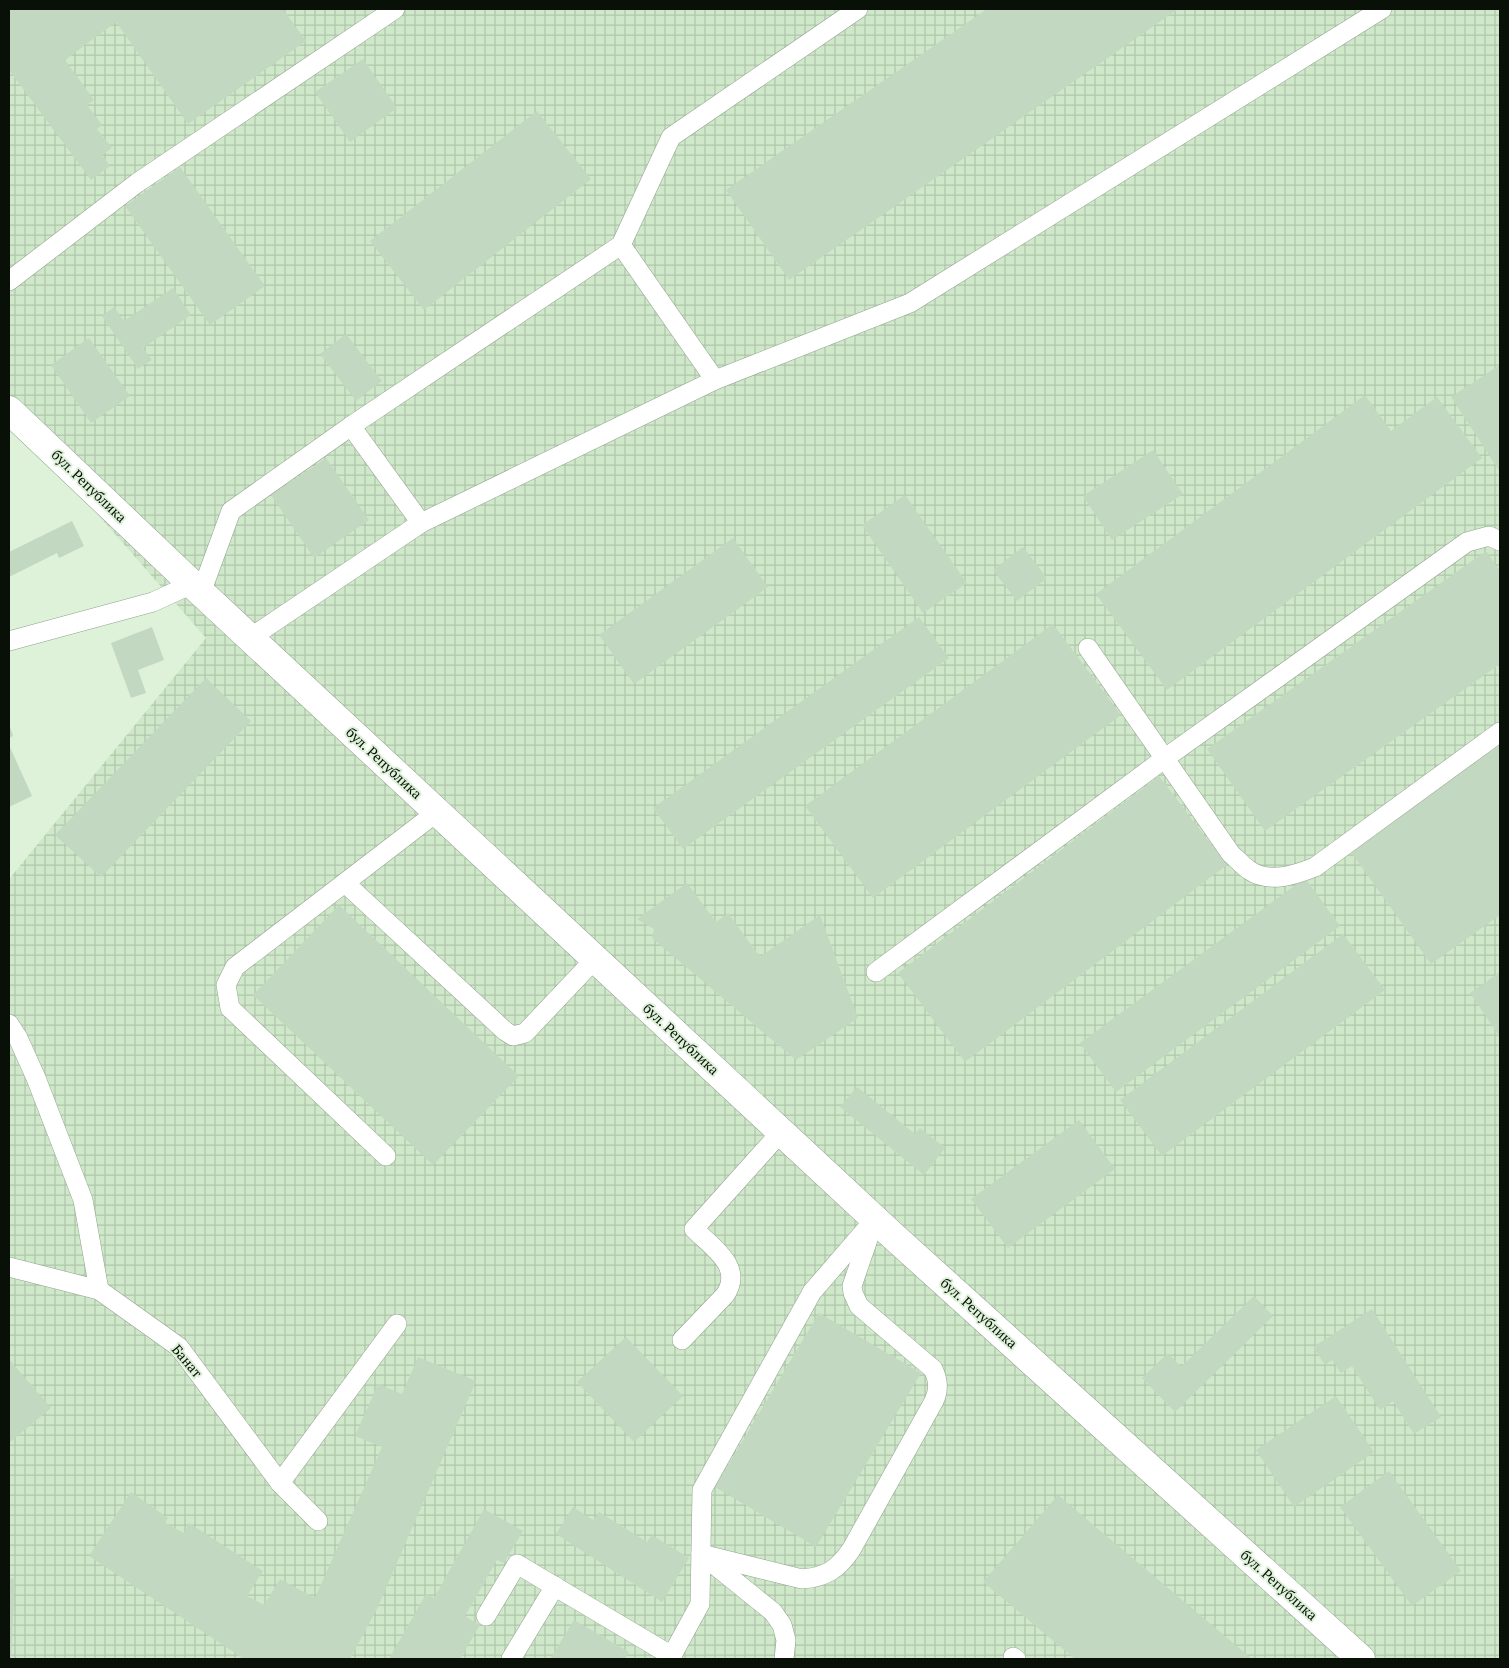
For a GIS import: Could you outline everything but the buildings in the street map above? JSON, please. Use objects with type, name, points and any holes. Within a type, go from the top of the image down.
[{"type":"street","name":"бул. Република","points":[[9,410],[196,589],[875,1219],[1361,1659]]},
{"type":"lane","points":[[9,281],[137,183],[395,9]]},
{"type":"lane","points":[[9,641],[196,589],[231,511],[351,426],[620,245],[671,137],[858,9]]},
{"type":"lane","points":[[250,638],[421,523],[715,380],[910,303],[1382,9]]},
{"type":"lane","points":[[620,245],[715,380]]},
{"type":"lane","points":[[351,426],[421,523]]},
{"type":"lane","points":[[876,972],[1164,759],[1467,542],[1489,536],[1500,541]]},
{"type":"lane","points":[[1088,648],[1231,854],[1250,871],[1270,878],[1292,876],[1315,867],[1500,732]]},
{"type":"lane","points":[[386,1156],[230,1008],[226,985],[235,967],[437,812]]},
{"type":"lane","points":[[345,883],[505,1031],[513,1036],[526,1032],[595,959]]},
{"type":"lane","points":[[9,1024],[18,1038],[36,1078],[83,1200],[99,1290]]},
{"type":"lane","points":[[682,1340],[725,1295],[730,1289],[732,1281],[729,1266],[694,1229],[781,1132]]},
{"type":"lane","points":[[486,1616],[517,1564],[672,1658],[700,1604],[702,1490],[812,1292],[875,1219]]},
{"type":"lane","points":[[701,1554],[802,1579],[817,1578],[831,1572],[851,1550],[934,1401],[938,1385],[933,1370],[858,1306],[855,1300],[852,1286],[875,1219]]},
{"type":"lane","name":"Банат","points":[[9,1267],[99,1290],[179,1347],[280,1483],[318,1521]]},
{"type":"lane","points":[[280,1483],[397,1324]]},
{"type":"lane","points":[[701,1554],[773,1612],[782,1625],[786,1640],[784,1659]]},
{"type":"lane","points":[[511,1659],[555,1586]]},
{"type":"shaded area","points":[[9,9],[1500,9],[1500,1659],[9,1659],[9,877],[206,638],[9,413]]}]
